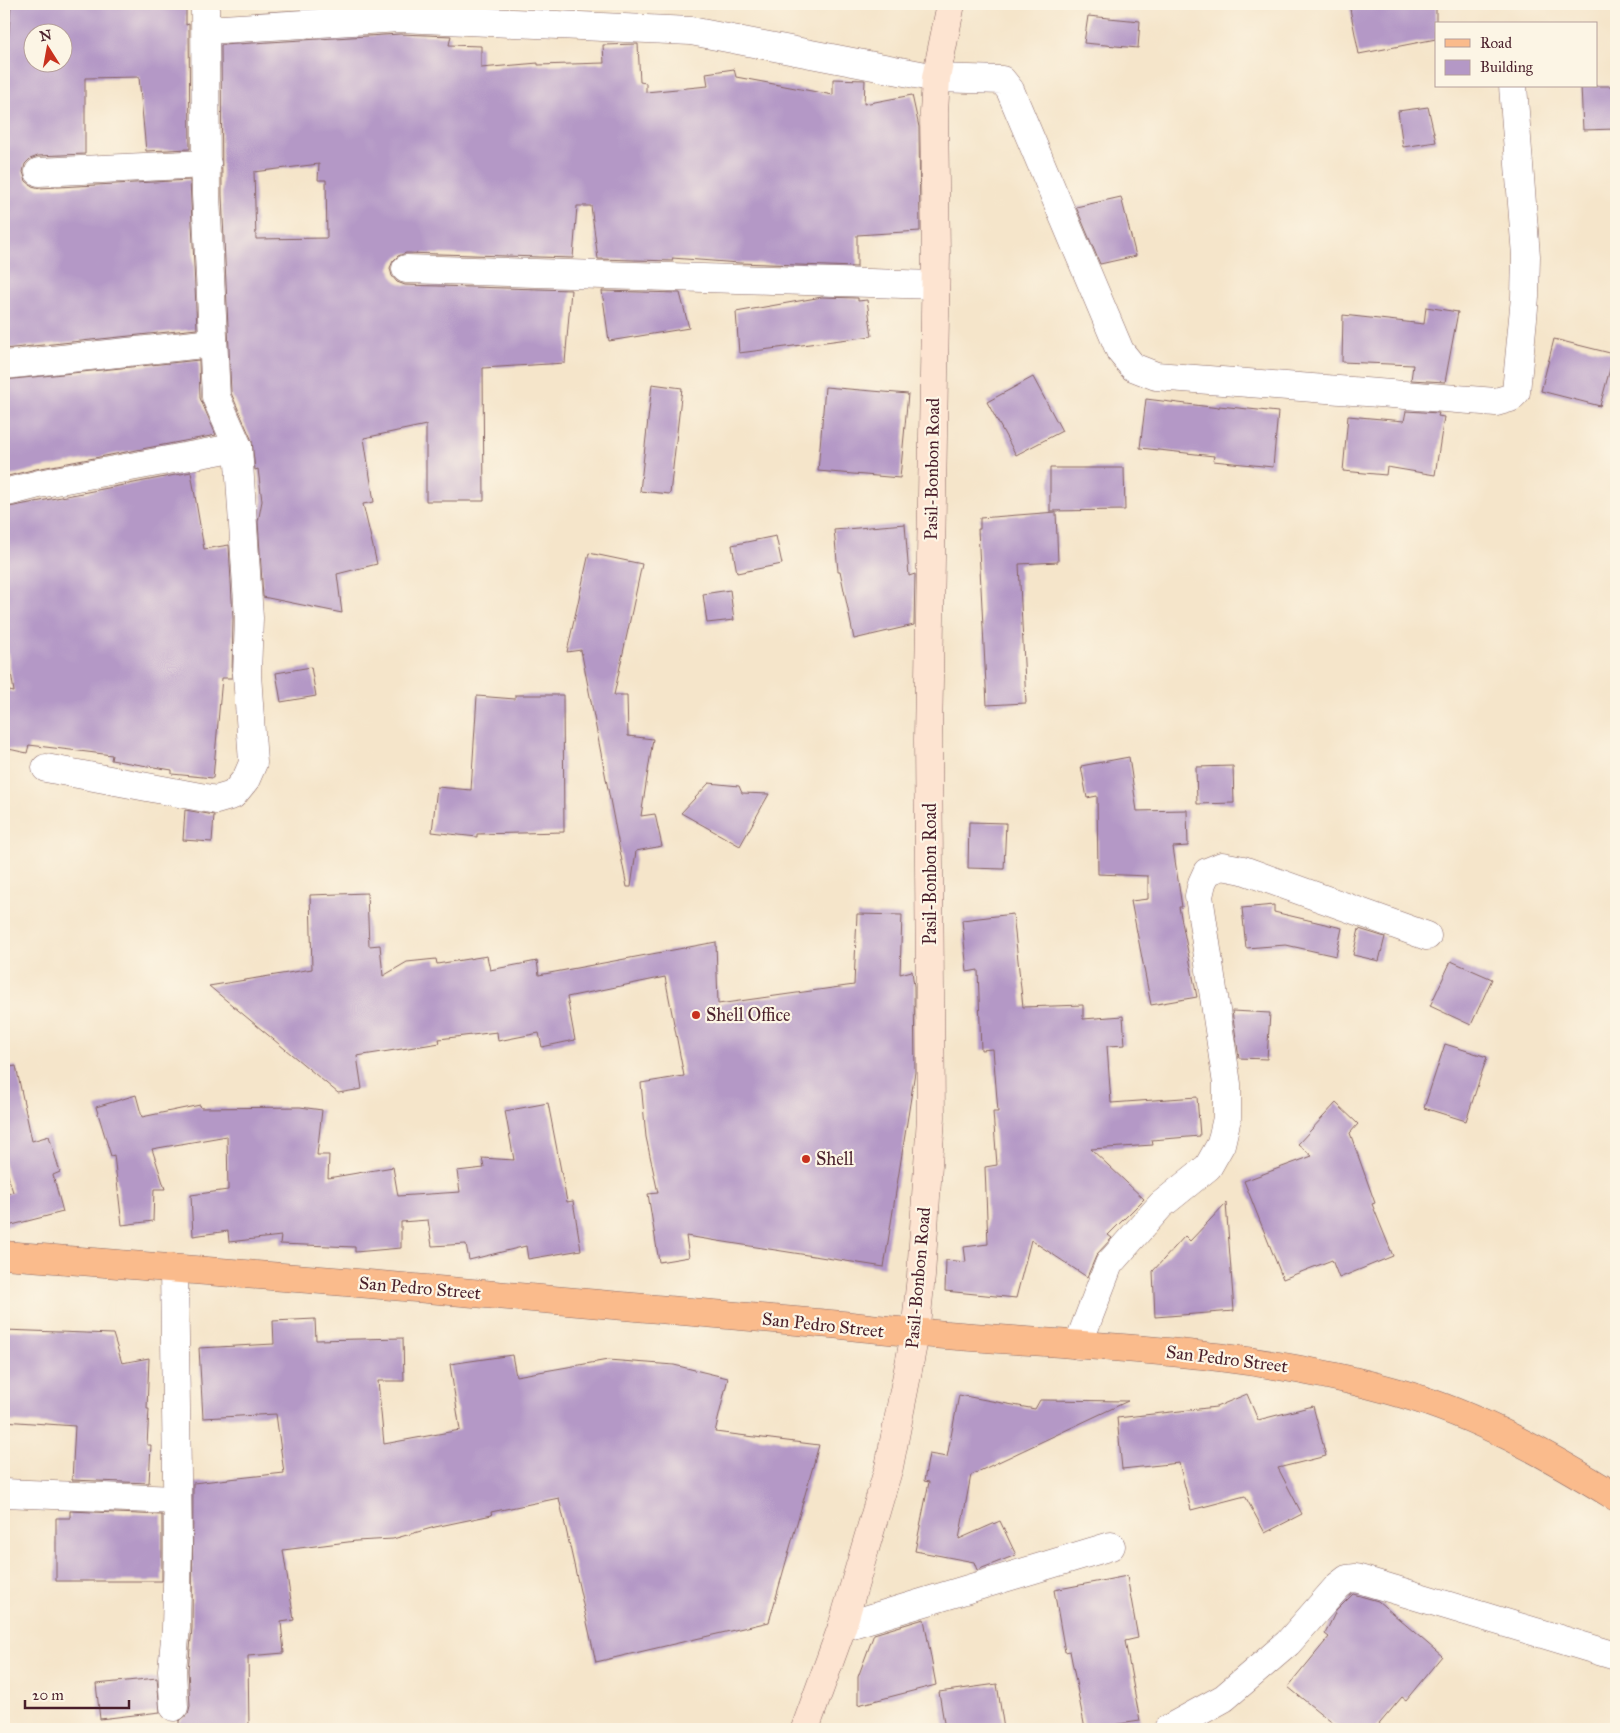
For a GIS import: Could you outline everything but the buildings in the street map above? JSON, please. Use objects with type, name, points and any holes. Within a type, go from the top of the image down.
[{"type":"main road","name":"San Pedro Street","points":[[4,1255],[174,1270],[346,1282],[915,1334],[1198,1354],[1264,1363],[1354,1380],[1404,1394],[1496,1429],[1536,1448],[1616,1497]]},
{"type":"street","name":"Pasil-Bonbon Road","points":[[806,1729],[842,1627],[889,1467],[915,1334],[921,1276],[931,1117],[928,740],[935,285],[934,113],[936,78],[951,4]]},
{"type":"street","points":[[46,768],[216,800],[233,795],[246,779],[253,763],[248,674],[249,618],[238,447],[216,397],[206,195],[205,17],[400,18],[691,31],[936,78],[1002,80],[1006,84],[1120,350],[1133,367],[1156,376],[1496,402],[1510,398],[1516,392],[1525,297],[1526,256],[1514,88]]},
{"type":"street","points":[[39,172],[206,164]]},
{"type":"street","points":[[406,270],[935,285]]},
{"type":"street","points":[[4,366],[213,343]]},
{"type":"street","points":[[4,493],[39,484],[238,447]]},
{"type":"street","points":[[1078,1345],[1109,1264],[1161,1205],[1208,1167],[1221,1144],[1227,1118],[1227,1084],[1200,896],[1202,883],[1207,872],[1222,866],[1243,870],[1427,936]]},
{"type":"street","points":[[174,1270],[176,1500],[176,1628],[172,1670],[174,1707]]},
{"type":"street","points":[[4,1493],[176,1500]]},
{"type":"street","points":[[842,1627],[1111,1546]]},
{"type":"street","points":[[1168,1729],[1224,1698],[1288,1643],[1338,1586],[1347,1579],[1356,1578],[1616,1656]]},
{"type":"place","name":"Shell Office","points":[[696,1015]]},
{"type":"place","name":"Shell","points":[[806,1159]]}]
